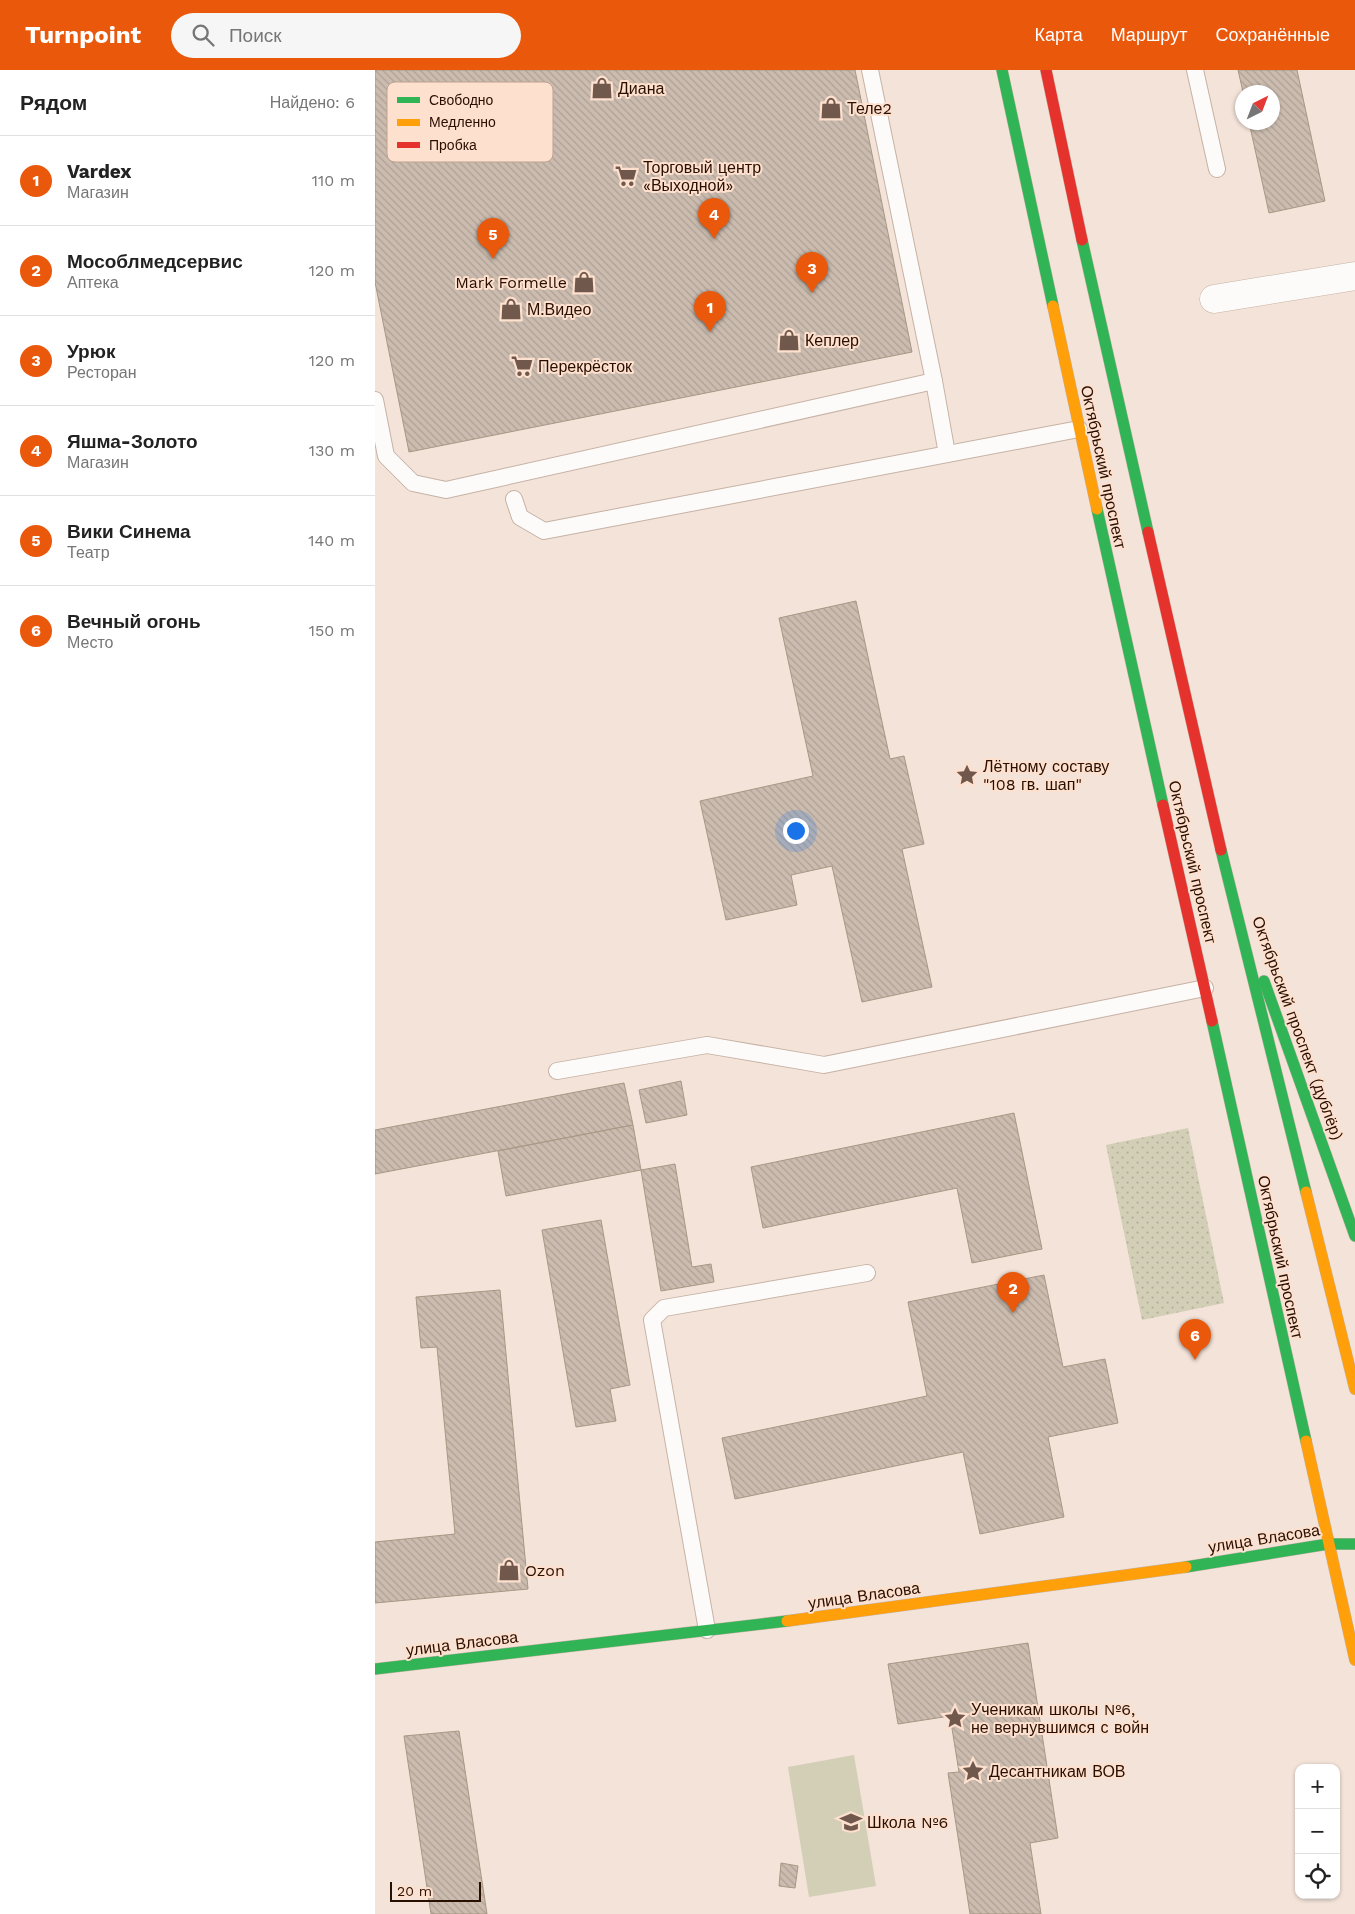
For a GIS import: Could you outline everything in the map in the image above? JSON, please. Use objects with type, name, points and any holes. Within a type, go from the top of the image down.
[{"type":"main road","name":"Октябрьский проспект","points":[[1002,70],[1079,429],[1355,1660]]},
{"type":"main road","name":"Октябрьский проспект","points":[[1047,70],[1098,317],[1230,887],[1355,1389]]},
{"type":"main road","name":"Октябрьский проспект (дублёр)","points":[[1230,887],[1355,1236]]},
{"type":"main road","name":"улица Власова","points":[[375,1669],[830,1616],[1191,1566],[1328,1544],[1355,1544]]},
{"type":"street","points":[[1214,299],[1355,276]]},
{"type":"lane","points":[[870,70],[935,381],[947,454]]},
{"type":"lane","points":[[1195,70],[1217,169]]},
{"type":"lane","points":[[375,400],[386,456],[413,483],[446,490],[935,381]]},
{"type":"lane","points":[[514,499],[520,517],[544,531],[1079,429]]},
{"type":"lane","points":[[557,1071],[707,1045],[824,1065],[1205,988]]},
{"type":"lane","points":[[707,1630],[652,1320],[664,1308],[867,1273]]},
{"type":"shaded area","points":[[1188,1128],[1224,1303],[1142,1320],[1106,1145]]},
{"type":"shaded area","points":[[854,1755],[876,1886],[809,1897],[788,1767]]},
{"type":"building","name":"Торговый центр «Выходной»","points":[[375,70],[855,70],[912,352],[409,452],[375,282]]},
{"type":"building","points":[[1238,70],[1297,70],[1325,201],[1269,213],[1251,130],[1280,130],[1280,85],[1241,85]]},
{"type":"building","points":[[856,601],[890,759],[904,756],[924,844],[902,849],[932,987],[862,1002],[832,866],[791,875],[797,905],[726,920],[700,801],[813,776],[779,618]]},
{"type":"building","points":[[681,1081],[687,1115],[646,1123],[639,1090]]},
{"type":"building","points":[[624,1083],[633,1125],[375,1174],[375,1130]]},
{"type":"building","points":[[1014,1113],[1042,1249],[972,1263],[957,1188],[763,1228],[751,1167]]},
{"type":"building","points":[[633,1125],[641,1170],[506,1196],[498,1151]]},
{"type":"building","points":[[675,1164],[692,1267],[711,1264],[714,1282],[661,1291],[641,1170]]},
{"type":"building","points":[[601,1220],[630,1385],[610,1389],[616,1421],[576,1427],[542,1230]]},
{"type":"building","points":[[1044,1275],[1063,1367],[1105,1359],[1118,1423],[1048,1437],[1064,1517],[980,1534],[963,1452],[735,1499],[722,1438],[927,1396],[908,1302]]},
{"type":"building","points":[[500,1290],[528,1589],[375,1603],[375,1542],[455,1534],[437,1347],[421,1348],[416,1297]]},
{"type":"building","points":[[1028,1643],[1058,1838],[1030,1843],[1041,1914],[970,1914],[948,1773],[959,1772],[950,1716],[898,1724],[888,1664]]},
{"type":"building","points":[[459,1731],[487,1914],[431,1914],[404,1736]]},
{"type":"building","points":[[781,1863],[798,1866],[795,1888],[779,1886]]},
{"type":"traffic: fast","points":[[1002,70],[1053,306]]},
{"type":"traffic: fast","points":[[1082,240],[1148,532]]},
{"type":"traffic: fast","points":[[1097,509],[1163,805]]},
{"type":"traffic: fast","points":[[1221,850],[1306,1192]]},
{"type":"traffic: fast","points":[[1264,981],[1355,1236]]},
{"type":"traffic: fast","points":[[1212,1021],[1306,1441]]},
{"type":"traffic: fast","points":[[1186,1567],[1328,1544],[1355,1544]]},
{"type":"traffic: fast","points":[[375,1669],[787,1621]]},
{"type":"traffic: slow","points":[[1053,306],[1097,509]]},
{"type":"traffic: slow","points":[[1306,1192],[1355,1389]]},
{"type":"traffic: slow","points":[[1306,1441],[1355,1660]]},
{"type":"traffic: slow","points":[[787,1621],[1186,1567]]},
{"type":"traffic: jam","points":[[1046,70],[1082,240]]},
{"type":"traffic: jam","points":[[1148,532],[1221,850]]},
{"type":"traffic: jam","points":[[1163,805],[1212,1021]]},
{"type":"place","name":"Диана","points":[[602,88]]},
{"type":"place","name":"Теле2","points":[[831,108]]},
{"type":"place","name":"Торговый центр «Выходной»","points":[[626,176]]},
{"type":"place","name":"Яшма-Золото","points":[[714,239]]},
{"type":"place","name":"Вики Синема","points":[[493,259]]},
{"type":"place","name":"Mark Formelle","points":[[584,282]]},
{"type":"place","name":"Урюк","points":[[812,293]]},
{"type":"place","name":"М.Видео","points":[[511,309]]},
{"type":"place","name":"Vardex","points":[[710,332]]},
{"type":"place","name":"Кеплер","points":[[789,340]]},
{"type":"place","name":"Перекрёсток","points":[[522,366]]},
{"type":"place","name":"Лётному составу \"108 гв. шап\"","points":[[967,775]]},
{"type":"place","name":"Мособлмедсервис","points":[[1013,1313]]},
{"type":"place","name":"Вечный огонь","points":[[1195,1360]]},
{"type":"place","name":"Ozon","points":[[509,1570]]},
{"type":"place","name":"Ученикам школы №6, не вернувшимся с войн","points":[[955,1718]]},
{"type":"place","name":"Десантникам ВОВ","points":[[973,1771]]},
{"type":"place","name":"Школа №6","points":[[851,1822]]}]
